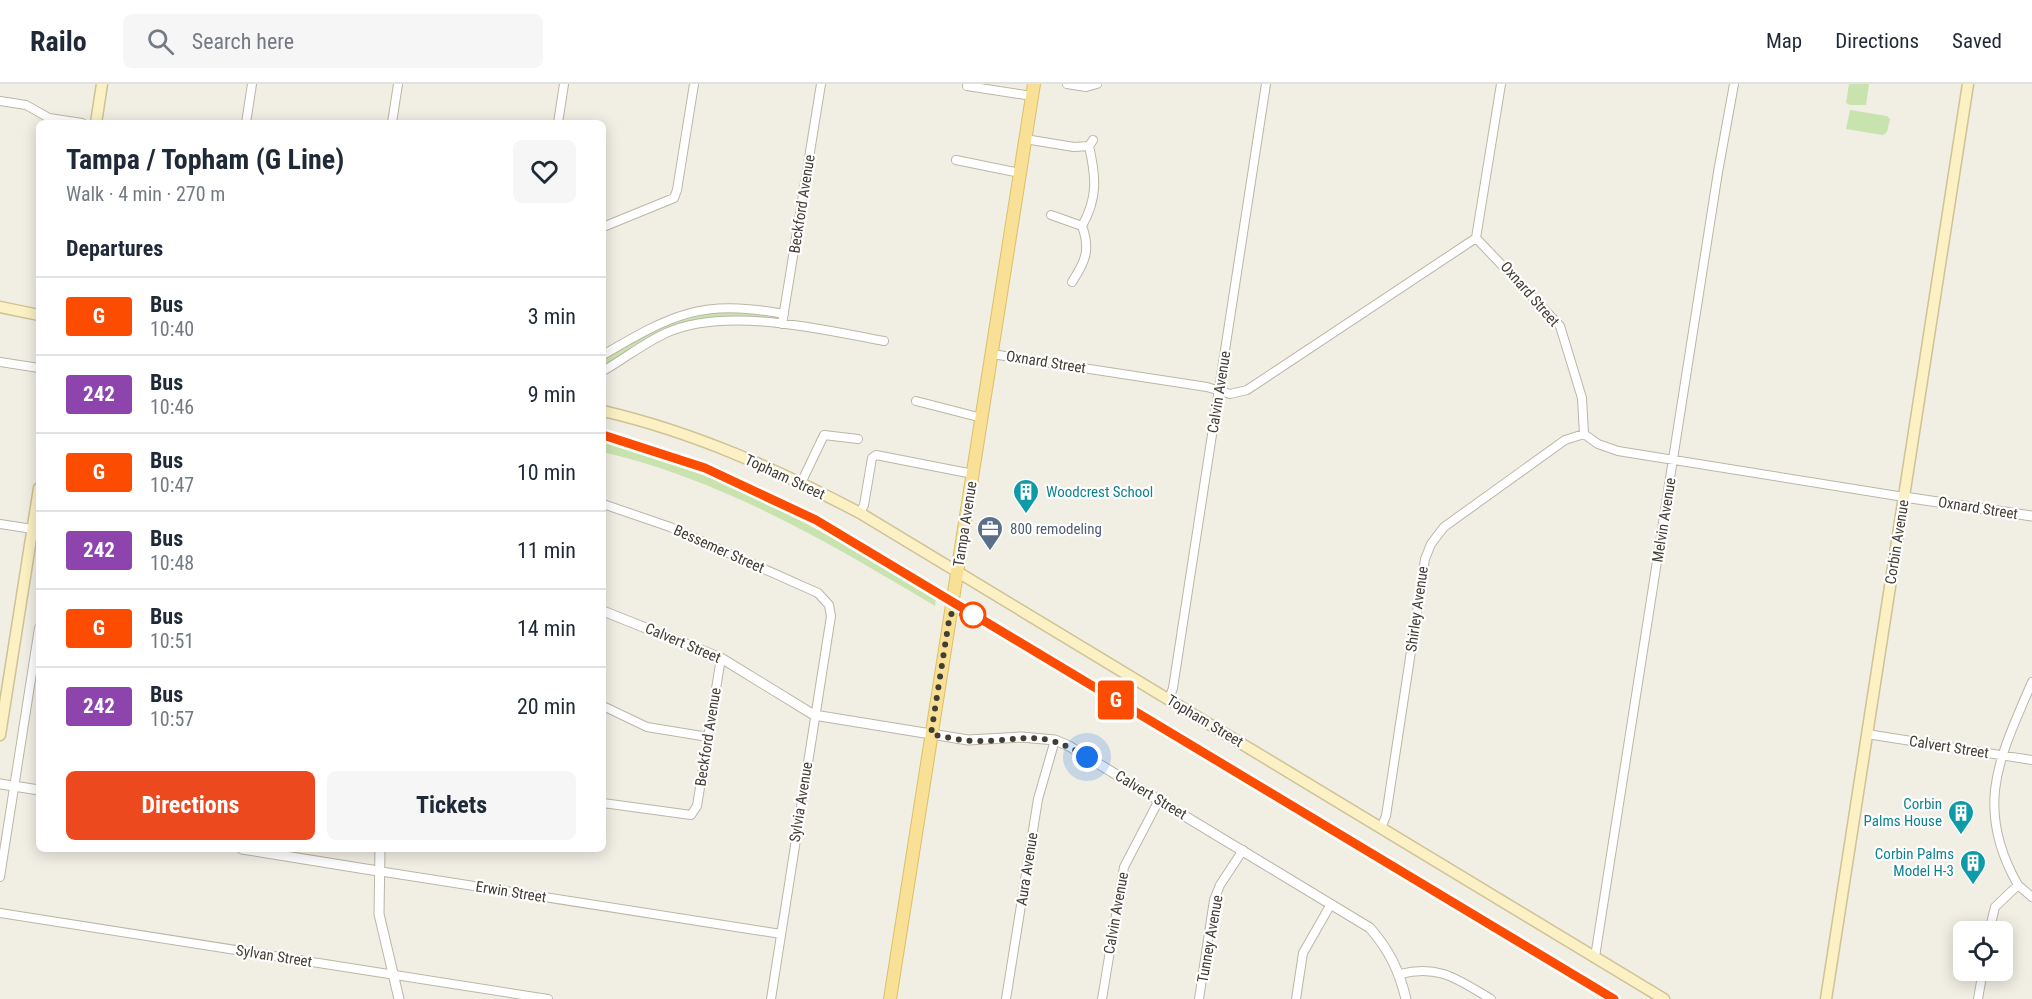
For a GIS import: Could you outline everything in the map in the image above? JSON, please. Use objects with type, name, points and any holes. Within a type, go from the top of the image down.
[{"type":"main road","points":[[96,120],[102,84]]},
{"type":"main road","name":"Corbin Avenue","points":[[1826,999],[1968,84]]},
{"type":"main road","name":"Tampa Avenue","points":[[890,999],[1033,90]]},
{"type":"main road","points":[[0,307],[36,314]]},
{"type":"main road","name":"Topham Street","points":[[606,412],[721,447],[860,513],[1664,999]]},
{"type":"main road","points":[[0,735],[36,529]]},
{"type":"street","points":[[246,120],[252,84]]},
{"type":"street","points":[[392,120],[398,84]]},
{"type":"street","points":[[558,120],[564,84]]},
{"type":"street","points":[[606,226],[674,198],[694,84]]},
{"type":"street","name":"Beckford Avenue","points":[[782,324],[821,84]]},
{"type":"street","points":[[1067,84],[1086,87],[1097,84]]},
{"type":"street","name":"Calvin Avenue","points":[[1169,699],[1173,688],[1220,392],[1266,84]]},
{"type":"street","points":[[1476,238],[1501,84]]},
{"type":"street","name":"Melvin Avenue","points":[[1595,957],[1734,84]]},
{"type":"street","points":[[967,86],[1033,90]]},
{"type":"street","points":[[0,101],[26,105],[49,118],[62,120]]},
{"type":"street","points":[[1025,139],[1074,147],[1091,143],[1096,188],[1094,202],[1082,226],[1089,248],[1086,260],[1072,282]]},
{"type":"street","points":[[956,160],[1020,173]]},
{"type":"street","points":[[1052,215],[1082,226]]},
{"type":"street","name":"Oxnard Street","points":[[992,354],[1207,387],[1230,394],[1247,390],[1476,238],[1560,326],[1582,398],[1584,434],[1605,448],[2032,516]]},
{"type":"street","points":[[606,353],[660,322],[695,311],[746,308],[784,314]]},
{"type":"street","points":[[606,369],[666,333],[695,324],[745,321],[782,324],[884,341]]},
{"type":"street","points":[[0,362],[36,368]]},
{"type":"street","points":[[916,401],[982,418]]},
{"type":"street","name":"Shirley Avenue","points":[[1381,828],[1386,816],[1425,559],[1431,544],[1444,527],[1473,506],[1565,440],[1584,434]]},
{"type":"street","points":[[801,483],[824,435],[858,440]]},
{"type":"street","points":[[860,513],[872,458],[876,455],[973,474]]},
{"type":"street","name":"Bessemer Street","points":[[606,505],[680,532],[818,593],[829,605]]},
{"type":"street","points":[[0,524],[36,529]]},
{"type":"street","name":"Sylvia Avenue","points":[[771,999],[831,616],[829,605]]},
{"type":"street","name":"Calvert Street","points":[[606,611],[722,658],[814,715],[975,741],[1022,737],[1054,740],[1069,746],[1370,928],[1392,955],[1400,974],[1406,999]]},
{"type":"street","points":[[0,877],[36,647]]},
{"type":"street","name":"Beckford Avenue","points":[[606,803],[681,815],[691,814],[697,806],[722,658]]},
{"type":"street","points":[[2032,682],[2001,756],[1994,800],[1994,820],[2005,862],[2018,885],[2032,897]]},
{"type":"street","points":[[606,707],[647,727],[708,738]]},
{"type":"street","name":"Calvert Street","points":[[1867,734],[2032,760]]},
{"type":"street","name":"Aura Avenue","points":[[1006,999],[1038,799],[1054,740]]},
{"type":"street","points":[[0,784],[36,790]]},
{"type":"street","name":"Calvin Avenue","points":[[1102,999],[1124,867],[1159,800]]},
{"type":"street","name":"Tunney Avenue","points":[[1199,999],[1214,900],[1220,885],[1243,850]]},
{"type":"street","name":"Erwin Street","points":[[261,852],[781,933]]},
{"type":"street","points":[[380,852],[378,871],[380,914],[399,999]]},
{"type":"street","points":[[1992,921],[1995,907],[2018,885]]},
{"type":"street","points":[[1296,999],[1303,953],[1331,904]]},
{"type":"street","name":"Sylvan Street","points":[[0,913],[548,999]]},
{"type":"street","points":[[1400,974],[1425,969],[1446,973],[1491,999]]},
{"type":"street","points":[[1978,999],[1981,981]]},
{"type":"green space","points":[[1849,84],[1869,84],[1866,105],[1846,103]]},
{"type":"green space","points":[[1850,110],[1887,116],[1890,119],[1887,132],[1883,135],[1846,129]]},
{"type":"green space","points":[[728,311],[767,315],[769,318],[700,320],[606,366],[606,358],[633,342],[678,322]]},
{"type":"green space","points":[[606,443],[647,454],[691,470],[775,508],[936,597],[935,606],[856,559],[775,516],[733,496],[647,464],[606,453]]},
{"type":"bus line","name":"G","points":[[606,436],[672,456],[760,491],[872,551],[974,615],[1614,999]]},
{"type":"place","name":"Woodcrest School","points":[[1026,515]]},
{"type":"place","name":"800 remodeling","points":[[990,552]]},
{"type":"place","name":"Corbin Palms House","points":[[1961,836]]},
{"type":"place","name":"Corbin Palms Model H-3","points":[[1973,886]]},
{"type":"route","points":[[973,615],[950,614],[931,734],[975,741],[1022,737],[1054,740],[1087,757]]}]
